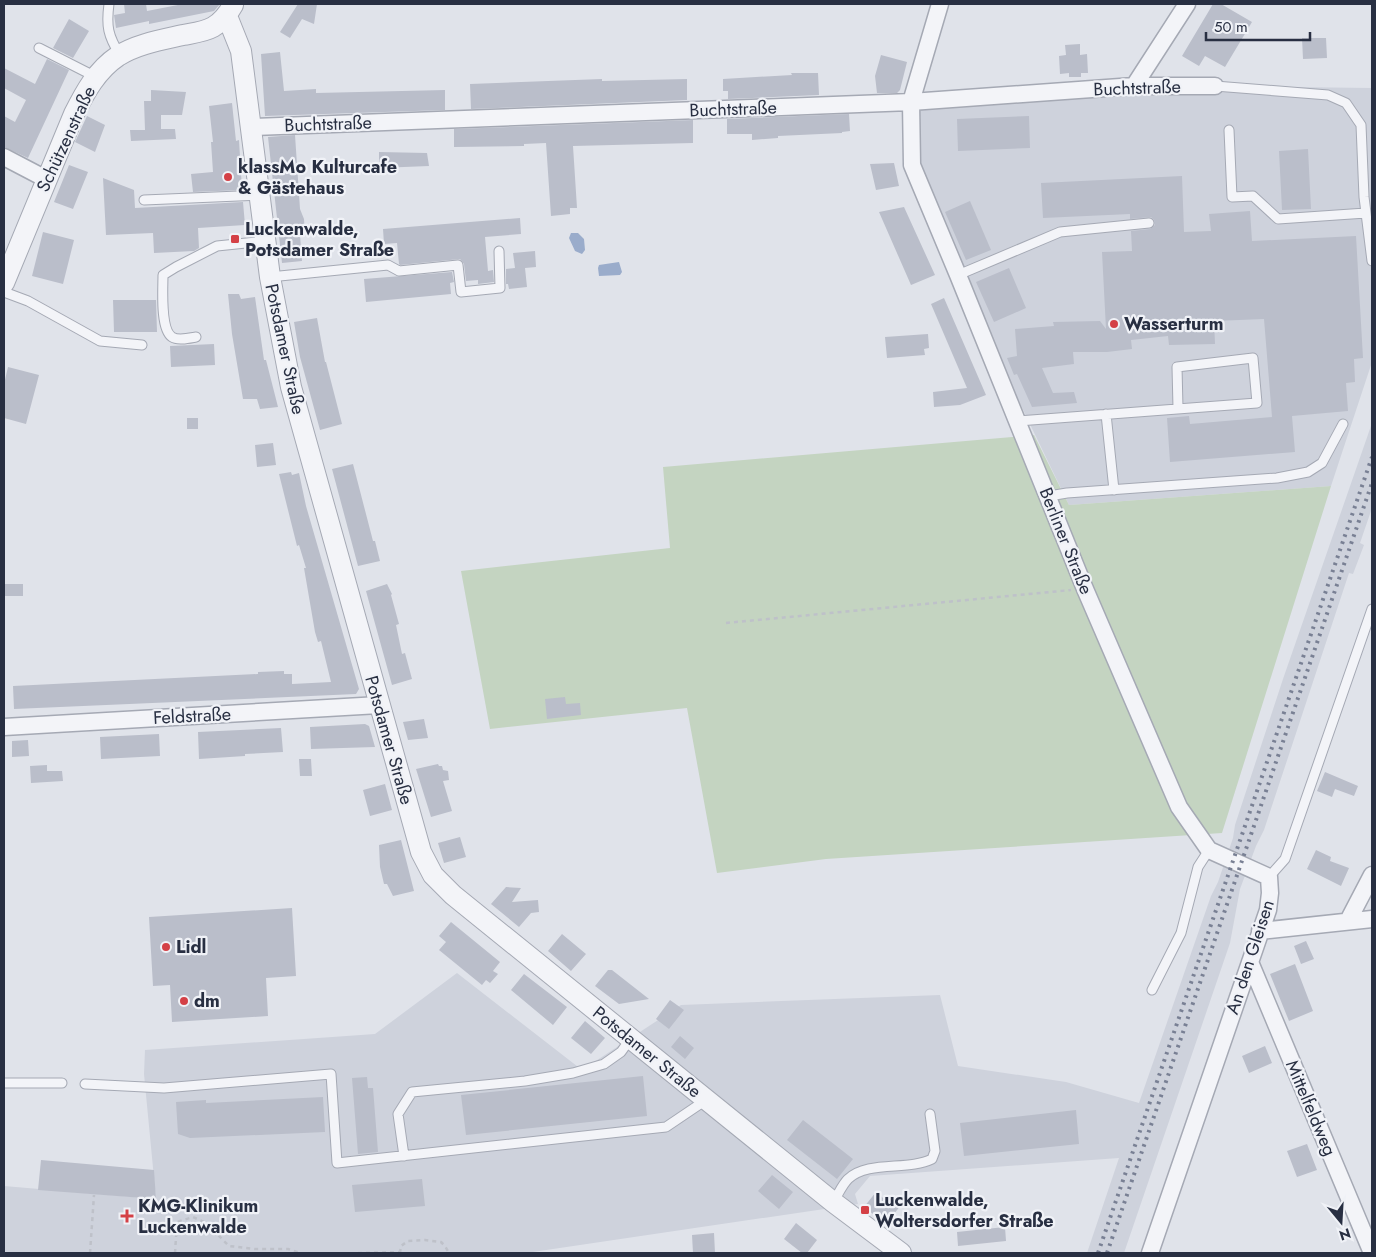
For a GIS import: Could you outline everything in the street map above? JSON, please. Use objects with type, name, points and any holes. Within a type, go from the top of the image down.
[{"type":"street","points":[[911,102],[940,4]]},
{"type":"street","points":[[1134,86],[1188,4]]},
{"type":"street","name":"Schützenstraße","points":[[4,282],[74,114],[86,90],[100,71],[120,55],[135,48],[213,27],[231,10]]},
{"type":"street","name":"Potsdamer Straße","points":[[231,10],[241,52],[270,277],[291,387],[421,852],[432,875],[453,895],[706,1100],[833,1202],[901,1253]]},
{"type":"street","name":"Buchtstraße","points":[[251,127],[911,102],[1134,86],[1215,86]]},
{"type":"street","name":"Berliner Straße","points":[[911,102],[912,165],[1018,420],[1085,589],[1178,807],[1209,850],[1269,877]]},
{"type":"street","points":[[4,157],[46,179]]},
{"type":"street","name":"Feldstraße","points":[[4,727],[379,706]]},
{"type":"street","points":[[1348,921],[1372,875]]},
{"type":"street","name":"An den Gleisen","points":[[1150,1253],[1268,910],[1269,877]]},
{"type":"street","points":[[1260,931],[1372,919]]},
{"type":"street","name":"Mittelfeldweg","points":[[1250,962],[1372,1253]]},
{"type":"lane","points":[[109,4],[106,22],[110,38],[120,55]]},
{"type":"lane","points":[[39,48],[96,77]]},
{"type":"lane","points":[[1215,86],[1328,95],[1346,103],[1361,124],[1366,213],[1372,261]]},
{"type":"lane","points":[[1229,130],[1232,197],[1254,196],[1278,219],[1366,213]]},
{"type":"lane","points":[[144,200],[259,195]]},
{"type":"lane","points":[[958,275],[1060,232],[1149,223]]},
{"type":"lane","points":[[196,337],[178,339],[171,337],[168,332],[164,319],[163,275],[176,266],[217,246],[265,242]]},
{"type":"lane","points":[[270,277],[388,266],[399,271],[458,265],[461,292],[500,288],[499,251]]},
{"type":"lane","points":[[4,292],[28,301],[100,341],[142,345]]},
{"type":"lane","points":[[1018,420],[1257,403],[1253,358],[1177,367],[1178,408]]},
{"type":"lane","points":[[1106,414],[1114,490]]},
{"type":"lane","points":[[1049,496],[1277,478],[1308,472],[1322,462],[1344,424]]},
{"type":"lane","name":"An den Gleisen","points":[[1269,877],[1285,859],[1372,609]]},
{"type":"lane","points":[[1152,990],[1180,933],[1198,867],[1209,850]]},
{"type":"lane","points":[[404,1156],[398,1114],[412,1092],[573,1073],[604,1064],[621,1052],[631,1038]]},
{"type":"lane","points":[[85,1084],[164,1088],[331,1074],[337,1163],[666,1127],[706,1100]]},
{"type":"lane","points":[[4,1083],[62,1083]]},
{"type":"lane","points":[[833,1202],[848,1179],[856,1174],[875,1168],[924,1163],[932,1159],[935,1152],[930,1114]]},
{"type":"path","points":[[726,623],[1085,589]]},
{"type":"path","points":[[90,1253],[94,1195]]},
{"type":"path","points":[[175,1253],[177,1222],[193,1217],[206,1223],[229,1246],[255,1249],[288,1249],[300,1253]]},
{"type":"path","points":[[358,1253],[400,1253],[401,1246],[408,1241],[425,1240],[441,1242],[446,1246],[449,1253]]},
{"type":"shaded area","points":[[1215,86],[1372,88],[1372,362],[1331,486],[1069,505],[958,275],[912,165],[911,102]]},
{"type":"shaded area","points":[[1372,423],[1372,508],[1360,543],[1364,545],[1353,574],[1349,573],[1264,830],[1240,889],[1230,943],[1124,1253],[1087,1253],[1119,1158],[870,1176],[855,1194],[858,1204],[526,1253],[4,1253],[4,1186],[156,1199],[144,1074],[145,1050],[375,1034],[457,973],[582,1070],[681,1005],[940,995],[958,1066],[1066,1082],[1139,1103],[1211,896],[1218,882],[1283,679]]},
{"type":"green space","points":[[1034,435],[1069,505],[1331,486],[1222,833],[826,859],[717,873],[687,708],[490,729],[461,571],[670,548],[663,467]]},
{"type":"water","points":[[571,233],[578,233],[584,239],[585,250],[582,254],[575,251],[569,238]]},
{"type":"water","points":[[619,262],[622,272],[620,275],[599,276],[599,265]]},
{"type":"building","points":[[124,4],[146,4],[147,11],[183,4],[220,4],[214,11],[149,24],[149,21],[116,28],[114,15],[125,13]]},
{"type":"building","points":[[298,4],[317,4],[314,24],[302,19],[290,38],[280,32]]},
{"type":"building","points":[[1213,4],[1221,4],[1252,22],[1225,67],[1205,56],[1199,66],[1182,56]]},
{"type":"building","points":[[69,19],[89,31],[73,58],[53,48]]},
{"type":"building","points":[[1302,38],[1326,38],[1327,58],[1303,59]]},
{"type":"building","points":[[1080,44],[1080,55],[1087,54],[1088,73],[1081,73],[1081,77],[1069,77],[1069,73],[1060,74],[1059,56],[1066,55],[1065,45]]},
{"type":"building","points":[[280,52],[284,91],[316,89],[316,93],[445,90],[445,110],[265,116],[261,54]]},
{"type":"building","points":[[881,55],[907,62],[900,90],[897,93],[877,93],[875,76]]},
{"type":"building","points":[[47,59],[69,70],[28,158],[4,147],[4,116],[15,122],[26,100],[4,88],[4,68],[35,84]]},
{"type":"building","points":[[791,73],[818,73],[819,95],[728,99],[728,91],[723,91],[723,79],[792,75]]},
{"type":"building","points":[[602,79],[602,81],[687,79],[687,100],[471,109],[470,84]]},
{"type":"building","points":[[151,90],[186,92],[182,115],[161,115],[161,129],[175,129],[176,139],[131,141],[130,130],[145,130],[144,101],[151,101]]},
{"type":"building","points":[[232,103],[236,141],[239,140],[242,190],[193,192],[191,174],[213,172],[211,142],[213,142],[209,106]]},
{"type":"building","points":[[849,114],[850,131],[842,133],[778,136],[778,138],[752,140],[752,134],[727,134],[727,119]]},
{"type":"building","points":[[87,116],[105,125],[95,152],[75,142]]},
{"type":"building","points":[[1029,116],[1030,148],[958,151],[957,119]]},
{"type":"building","points":[[693,120],[693,143],[573,146],[577,208],[570,208],[570,214],[551,216],[546,143],[524,144],[524,146],[454,147],[454,129]]},
{"type":"building","points":[[295,135],[300,209],[304,219],[305,234],[300,235],[302,261],[282,263],[268,137]]},
{"type":"building","points":[[1308,149],[1311,209],[1282,210],[1279,151]]},
{"type":"building","points":[[379,152],[427,153],[429,166],[379,168]]},
{"type":"building","points":[[894,163],[899,186],[876,190],[870,164]]},
{"type":"building","points":[[69,165],[88,172],[73,209],[54,202]]},
{"type":"building","points":[[1182,176],[1184,232],[1211,231],[1209,214],[1250,211],[1252,241],[1356,236],[1363,358],[1354,359],[1355,382],[1346,383],[1348,411],[1292,416],[1295,452],[1170,462],[1167,418],[1189,416],[1190,424],[1272,417],[1264,319],[1214,321],[1215,344],[1169,345],[1168,336],[1131,340],[1132,349],[1107,352],[1073,352],[1074,364],[1042,368],[1053,393],[1074,392],[1077,403],[1032,407],[1017,374],[1014,375],[1007,358],[1017,356],[1015,329],[1054,326],[1053,322],[1100,321],[1106,329],[1102,252],[1132,251],[1131,231],[1150,229],[1155,225],[1151,217],[1130,219],[1130,214],[1043,218],[1041,183]]},
{"type":"building","points":[[103,178],[134,190],[135,208],[243,202],[245,225],[198,228],[199,248],[194,251],[154,253],[153,233],[106,235]]},
{"type":"building","points":[[970,201],[991,250],[966,260],[945,212]]},
{"type":"building","points":[[904,207],[935,275],[911,285],[879,212]]},
{"type":"building","points":[[520,218],[521,234],[485,237],[488,271],[493,270],[494,282],[478,284],[478,280],[466,281],[464,264],[460,259],[400,265],[397,243],[384,244],[383,229]]},
{"type":"building","points":[[43,232],[74,240],[63,284],[32,276]]},
{"type":"building","points":[[535,251],[536,267],[525,268],[527,287],[509,289],[508,284],[506,284],[506,269],[515,268],[513,253]]},
{"type":"building","points":[[1009,268],[1026,308],[994,322],[976,282]]},
{"type":"building","points":[[452,272],[454,282],[450,283],[451,294],[366,302],[364,279]]},
{"type":"building","points":[[228,294],[239,294],[241,299],[255,297],[264,360],[266,360],[278,407],[260,409],[257,399],[243,399],[232,334]]},
{"type":"building","points":[[944,298],[986,395],[960,405],[934,407],[933,392],[967,388],[931,304]]},
{"type":"building","points":[[113,300],[156,300],[157,332],[114,332]]},
{"type":"building","points":[[317,318],[325,362],[342,424],[320,430],[300,357],[294,322]]},
{"type":"building","points":[[928,334],[929,348],[924,349],[925,355],[887,358],[885,337]]},
{"type":"building","points":[[214,344],[215,365],[171,367],[170,346]]},
{"type":"building","points":[[8,367],[39,375],[26,424],[4,418],[4,384]]},
{"type":"building","points":[[187,418],[198,418],[198,429],[187,429]]},
{"type":"building","points":[[273,443],[276,465],[257,467],[255,445]]},
{"type":"building","points":[[353,464],[380,561],[358,566],[332,469]]},
{"type":"building","points":[[291,472],[292,475],[299,473],[306,506],[359,689],[356,694],[14,709],[13,686],[258,674],[258,672],[284,671],[284,674],[292,674],[292,684],[331,682],[321,641],[318,642],[315,632],[304,568],[306,568],[299,545],[297,546],[279,474]]},
{"type":"building","points":[[4,584],[23,584],[23,596],[4,596]]},
{"type":"building","points":[[387,584],[392,594],[399,624],[396,625],[402,654],[405,653],[412,679],[392,685],[366,591]]},
{"type":"building","points":[[565,697],[566,704],[580,703],[581,715],[547,719],[545,699]]},
{"type":"building","points":[[424,719],[428,738],[408,740],[403,722]]},
{"type":"building","points":[[365,724],[369,726],[375,747],[311,749],[310,727]]},
{"type":"building","points":[[281,728],[283,752],[199,759],[198,732]]},
{"type":"building","points":[[159,734],[160,756],[101,759],[100,737]]},
{"type":"building","points":[[28,740],[29,756],[12,757],[12,741]]},
{"type":"building","points":[[299,759],[311,759],[312,776],[300,776]]},
{"type":"building","points":[[438,764],[442,766],[443,770],[448,771],[449,780],[443,781],[452,811],[431,817],[416,769]]},
{"type":"building","points":[[47,765],[47,771],[62,771],[63,781],[31,783],[30,766]]},
{"type":"building","points":[[1325,772],[1358,786],[1354,796],[1335,789],[1332,797],[1317,791]]},
{"type":"building","points":[[385,784],[392,810],[370,816],[363,790]]},
{"type":"building","points":[[460,837],[466,857],[444,863],[438,843]]},
{"type":"building","points":[[401,840],[414,891],[393,896],[387,884],[384,884],[380,867],[379,845]]},
{"type":"building","points":[[1316,850],[1331,857],[1330,861],[1349,868],[1341,886],[1307,869]]},
{"type":"building","points":[[506,887],[521,888],[512,902],[538,900],[539,912],[531,913],[519,927],[491,904]]},
{"type":"building","points":[[292,908],[296,976],[266,978],[268,1016],[172,1022],[170,985],[153,986],[149,917]]},
{"type":"building","points":[[451,922],[500,962],[493,971],[498,974],[490,983],[486,980],[482,985],[439,950],[446,942],[439,936]]},
{"type":"building","points":[[562,934],[586,954],[571,971],[548,951]]},
{"type":"building","points":[[1306,941],[1314,959],[1301,964],[1294,946]]},
{"type":"building","points":[[1295,964],[1313,1011],[1289,1021],[1270,974]]},
{"type":"building","points":[[608,970],[612,970],[649,999],[619,1004],[595,986]]},
{"type":"building","points":[[524,974],[567,1007],[553,1025],[511,990]]},
{"type":"building","points":[[670,1000],[684,1010],[669,1029],[656,1019]]},
{"type":"building","points":[[585,1021],[605,1038],[591,1054],[571,1038]]},
{"type":"building","points":[[680,1036],[694,1048],[685,1059],[671,1047]]},
{"type":"building","points":[[1265,1046],[1272,1063],[1249,1073],[1242,1056]]},
{"type":"building","points":[[643,1076],[647,1116],[466,1135],[461,1095]]},
{"type":"building","points":[[367,1077],[368,1088],[373,1088],[378,1152],[358,1154],[352,1078]]},
{"type":"building","points":[[323,1097],[325,1132],[190,1138],[178,1134],[176,1102],[206,1100],[206,1103]]},
{"type":"building","points":[[1076,1110],[1079,1144],[964,1156],[960,1123]]},
{"type":"building","points":[[803,1120],[853,1159],[837,1179],[787,1140]]},
{"type":"building","points":[[1307,1144],[1317,1170],[1297,1177],[1287,1151]]},
{"type":"building","points":[[41,1160],[154,1170],[156,1199],[38,1190]]},
{"type":"building","points":[[772,1175],[793,1192],[779,1209],[758,1191]]},
{"type":"building","points":[[422,1179],[425,1206],[355,1212],[352,1185]]},
{"type":"building","points":[[876,1192],[889,1203],[893,1199],[901,1205],[886,1224],[864,1207]]},
{"type":"building","points":[[796,1223],[817,1240],[807,1253],[802,1253],[784,1239]]},
{"type":"building","points":[[1005,1227],[1006,1241],[958,1246],[957,1232]]},
{"type":"building","points":[[714,1233],[715,1253],[693,1253],[692,1235]]},
{"type":"railway","points":[[1098,1253],[1372,457]]},
{"type":"railway","points":[[1107,1253],[1372,483]]},
{"type":"place","name":"klassMo Kulturcafe & Gästehaus","points":[[228,177]]},
{"type":"place","name":"Luckenwalde, Potsdamer Straße","points":[[235,239]]},
{"type":"place","name":"Wasserturm","points":[[1114,324]]},
{"type":"place","name":"Lidl","points":[[166,947]]},
{"type":"place","name":"dm","points":[[184,1001]]},
{"type":"place","name":"Luckenwalde, Woltersdorfer Straße","points":[[865,1210]]},
{"type":"place","name":"KMG-Klinikum Luckenwalde","points":[[127,1216]]}]
